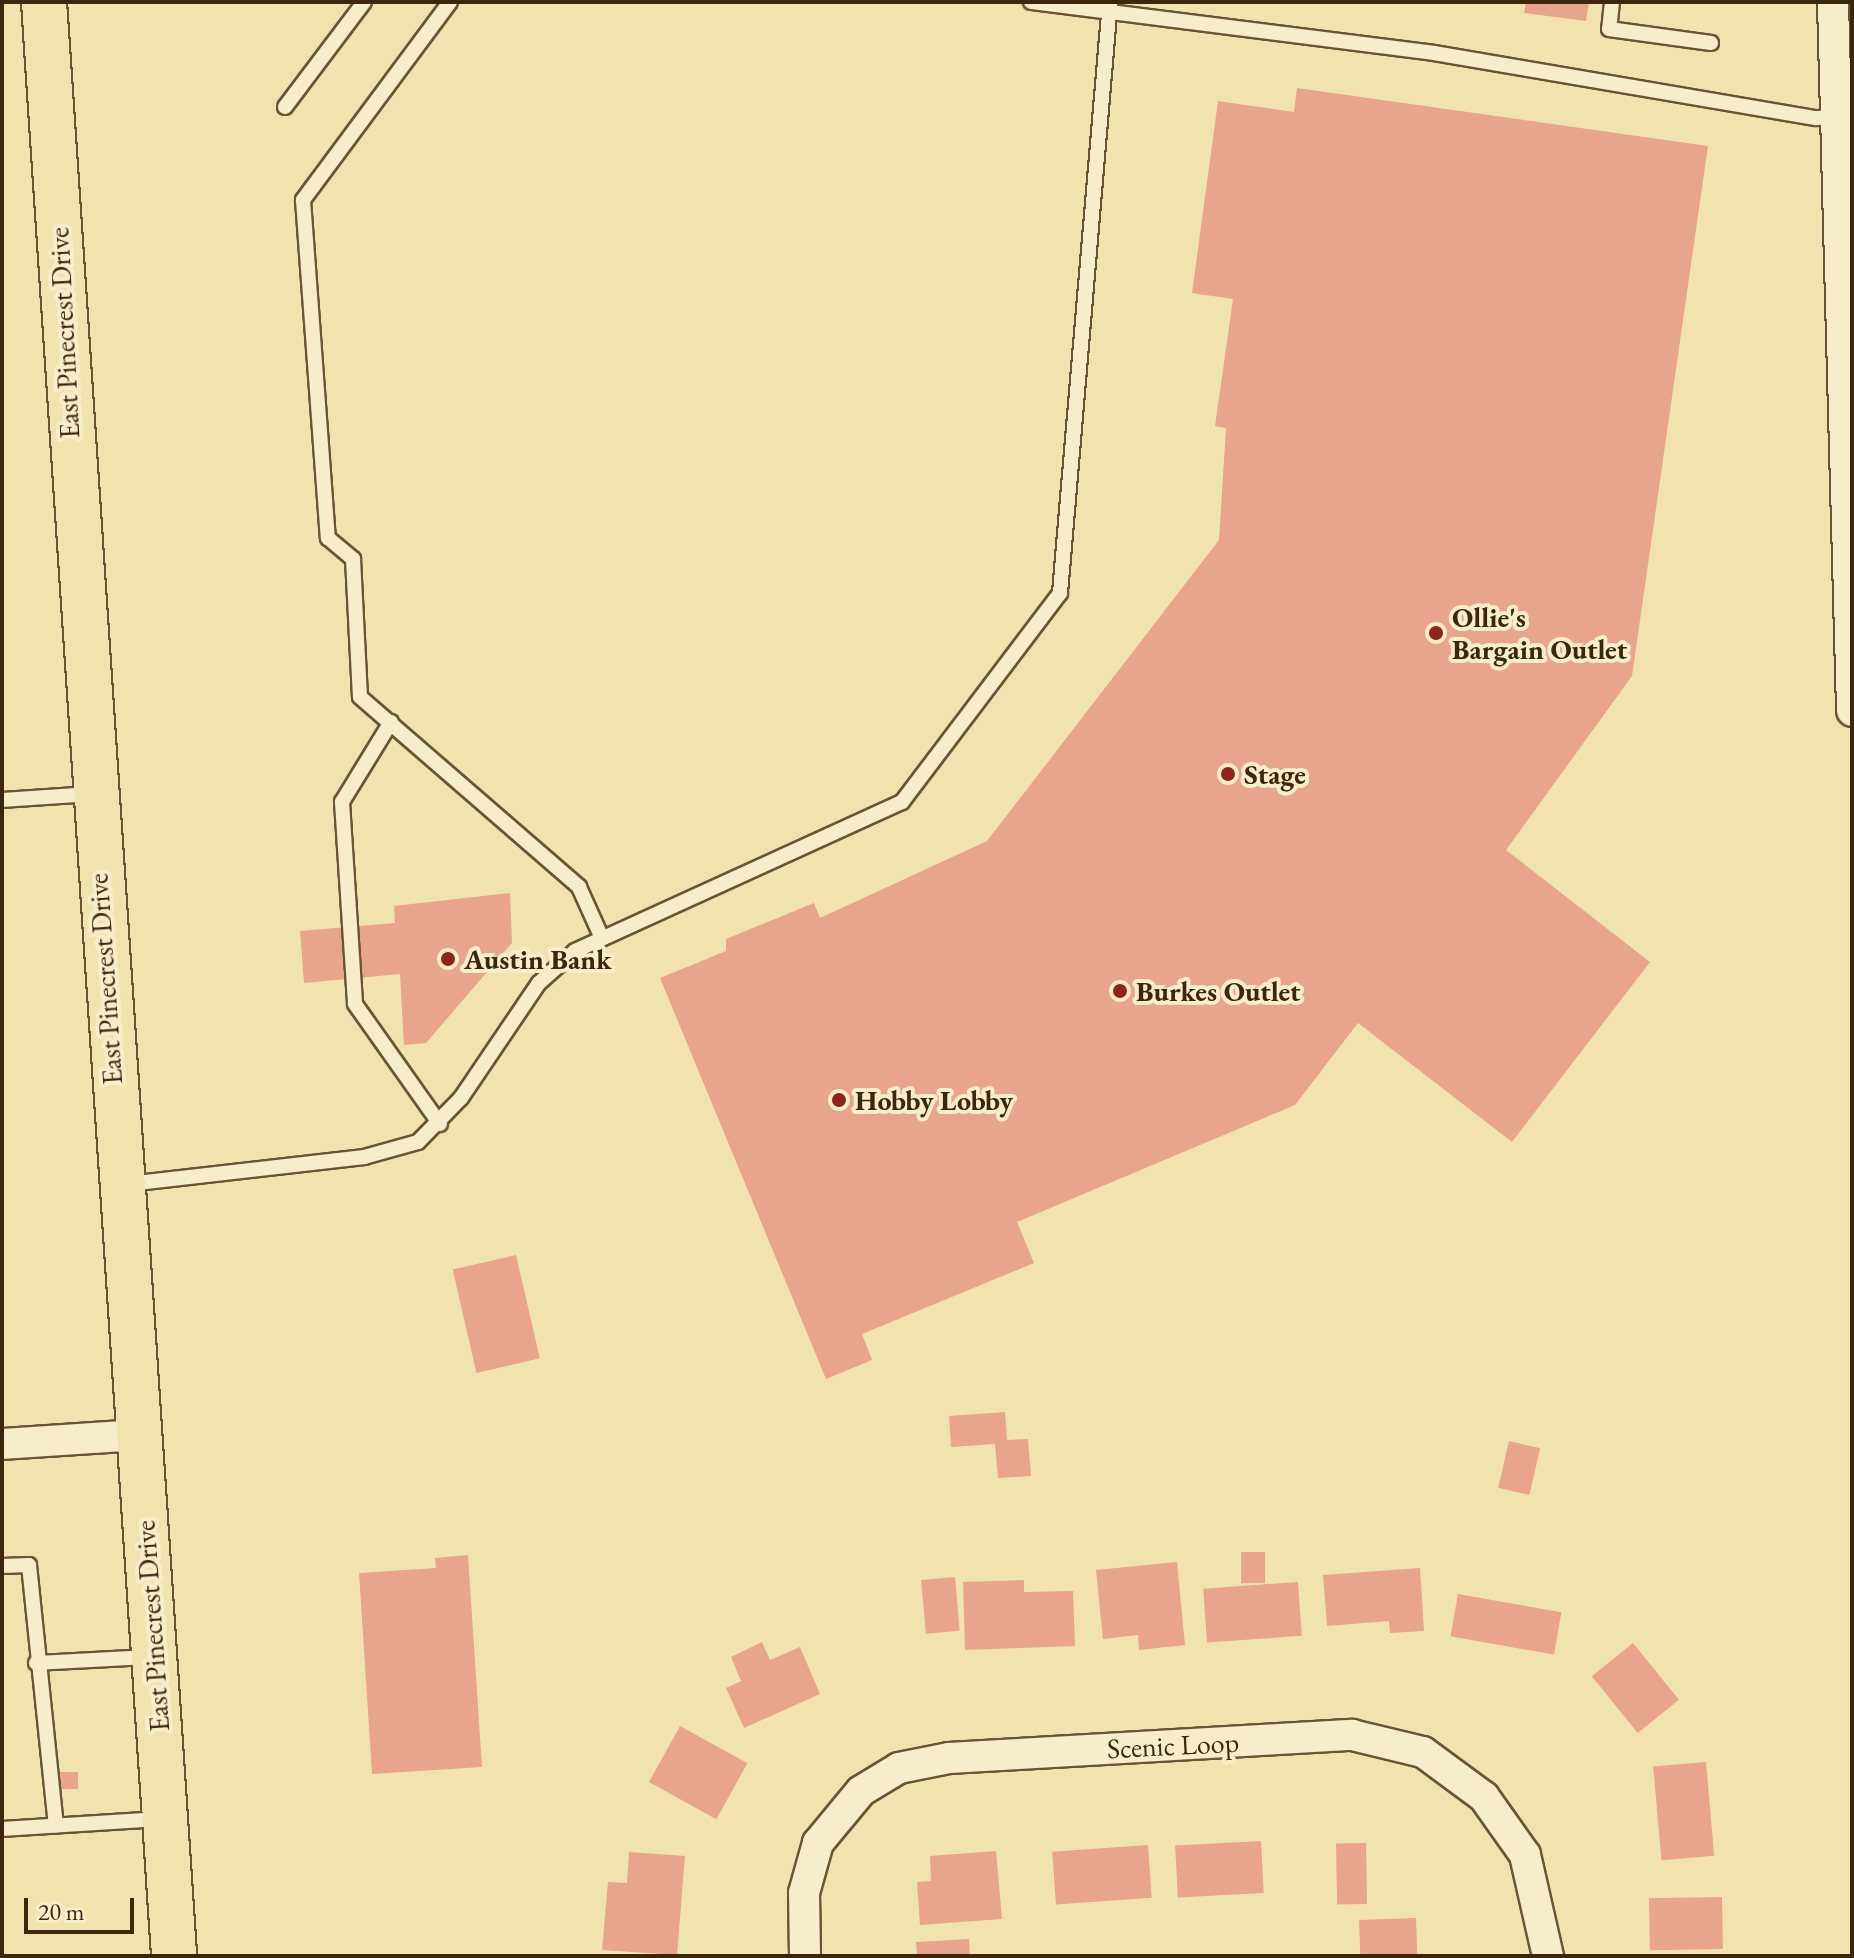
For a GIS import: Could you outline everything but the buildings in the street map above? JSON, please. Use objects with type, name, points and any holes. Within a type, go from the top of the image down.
[{"type":"main road","name":"East Pinecrest Drive","points":[[44,2],[92,794],[174,1956]]},
{"type":"street","points":[[1833,2],[1844,117],[1852,711]]},
{"type":"street","points":[[2,1444],[139,1435]]},
{"type":"street","name":"Scenic Loop","points":[[805,1956],[804,1893],[818,1843],[861,1791],[899,1768],[949,1758],[1352,1735],[1423,1752],[1484,1797],[1525,1855],[1548,1956]]},
{"type":"lane","points":[[285,107],[364,2]]},
{"type":"lane","points":[[450,2],[303,200],[328,538],[353,559],[360,697],[579,887],[601,936]]},
{"type":"lane","points":[[1031,2],[1109,8],[1434,53],[1844,117]]},
{"type":"lane","points":[[1612,2],[1609,29],[1711,43]]},
{"type":"lane","points":[[120,1185],[392,1152],[440,1124],[539,983],[601,936],[902,802],[1060,593],[1109,8]]},
{"type":"lane","points":[[391,722],[342,802],[355,1004],[440,1124]]},
{"type":"lane","points":[[2,800],[92,794]]},
{"type":"lane","points":[[2,1566],[29,1565],[36,1663],[51,1727],[56,1826]]},
{"type":"lane","points":[[36,1663],[154,1657]]},
{"type":"lane","points":[[2,1829],[165,1819]]},
{"type":"place","name":"Ollie's Bargain Outlet","points":[[1436,633]]},
{"type":"place","name":"Stage","points":[[1228,774]]},
{"type":"place","name":"Austin Bank","points":[[448,959]]},
{"type":"place","name":"Burkes Outlet","points":[[1120,991]]},
{"type":"place","name":"Hobby Lobby","points":[[839,1100]]}]
